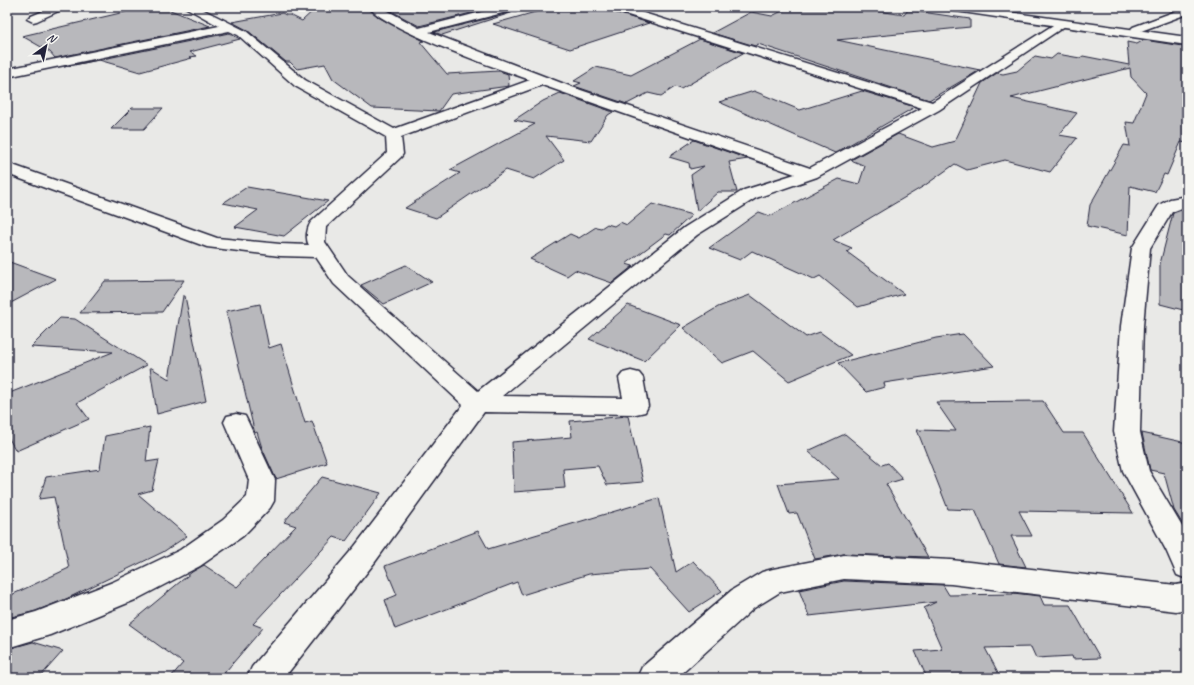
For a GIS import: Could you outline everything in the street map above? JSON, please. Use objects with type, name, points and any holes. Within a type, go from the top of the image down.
[{"type":"street","points":[[32,19],[62,7]]},
{"type":"street","points":[[190,7],[242,33],[300,83],[393,135],[542,81]]},
{"type":"street","points":[[374,7],[389,17],[420,31],[542,81],[811,174]]},
{"type":"street","points":[[420,31],[514,7]]},
{"type":"street","points":[[613,7],[934,107]]},
{"type":"street","points":[[949,7],[1187,41]]},
{"type":"street","points":[[986,7],[1187,35]]},
{"type":"street","points":[[1137,29],[1187,10]]},
{"type":"street","points":[[264,678],[365,554],[478,404],[691,231],[750,194],[811,174],[934,107],[1062,24]]},
{"type":"street","points":[[7,73],[231,27]]},
{"type":"street","points":[[393,135],[395,154],[317,226],[316,242],[341,280],[478,404],[636,406],[631,378]]},
{"type":"street","points":[[7,168],[214,243],[280,250],[322,252]]},
{"type":"street","points":[[1187,201],[1176,203],[1165,209],[1141,248],[1132,326],[1127,432],[1136,471],[1180,549],[1187,567]]},
{"type":"street","points":[[7,634],[39,625],[124,590],[190,558],[233,528],[260,500],[262,480],[236,422]]},
{"type":"street","points":[[654,678],[743,599],[773,581],[844,567],[951,572],[1176,598],[1187,596]]},
{"type":"building","points":[[146,7],[163,7],[210,26],[55,58],[50,52],[22,36]]},
{"type":"building","points":[[317,7],[368,7],[378,17],[424,41],[420,42],[447,74],[499,71],[508,74],[509,86],[451,94],[439,111],[372,108],[333,79],[325,64],[297,69],[290,62],[286,62],[247,30],[232,22],[282,13],[302,21]]},
{"type":"building","points":[[384,7],[495,7],[419,26]]},
{"type":"building","points":[[553,7],[598,7],[649,23],[570,49],[493,24]]},
{"type":"building","points":[[790,7],[853,7],[904,15],[908,10],[970,19],[970,27],[837,40],[980,70],[929,100],[758,44],[755,46],[712,33],[751,12],[772,16]]},
{"type":"building","points":[[517,11],[442,35],[434,32]]},
{"type":"building","points":[[229,33],[240,39],[190,52],[197,56],[140,72],[99,60],[64,67]]},
{"type":"building","points":[[700,39],[743,53],[681,89],[675,87],[661,96],[648,93],[627,104],[574,86],[581,83],[574,81],[596,67],[631,75]]},
{"type":"building","points":[[1144,40],[1182,46],[1187,58],[1187,143],[1181,142],[1167,175],[1164,174],[1155,192],[1130,186],[1128,235],[1087,226],[1090,205],[1124,145],[1130,146],[1126,122],[1134,123],[1146,93],[1131,77],[1130,68],[1011,98],[1077,113],[1059,135],[1077,138],[1050,172],[1005,160],[967,170],[955,164],[924,186],[833,240],[852,248],[847,252],[904,294],[858,307],[820,276],[814,279],[752,251],[740,260],[709,248],[759,212],[770,216],[839,179],[859,184],[865,166],[851,160],[898,134],[933,147],[955,141],[982,83],[997,73],[1003,74],[1017,71],[1035,56],[1051,59],[1057,54],[1080,58],[1083,56],[1129,65],[1127,42],[1137,44]]},
{"type":"building","points":[[754,91],[800,110],[862,91],[915,107],[835,153],[719,102]]},
{"type":"building","points":[[560,93],[613,112],[608,115],[591,141],[546,136],[564,160],[534,179],[506,170],[436,218],[405,208],[460,173],[450,170],[535,124],[514,120],[543,101]]},
{"type":"building","points":[[132,108],[163,108],[144,129],[111,129]]},
{"type":"building","points":[[694,140],[748,159],[729,162],[737,192],[718,192],[697,211],[691,175],[704,166],[690,169],[689,163],[669,157]]},
{"type":"building","points":[[247,187],[328,201],[284,236],[235,227],[258,210],[223,203]]},
{"type":"building","points":[[652,204],[692,215],[670,235],[666,234],[626,264],[633,266],[612,283],[575,270],[567,276],[530,259],[570,234],[579,238],[596,227],[601,228],[607,224],[614,226],[620,222],[627,225]]},
{"type":"building","points":[[1187,208],[1187,311],[1160,304],[1160,264],[1173,213]]},
{"type":"building","points":[[7,261],[56,279],[7,305]]},
{"type":"building","points":[[406,265],[432,282],[384,304],[361,285]]},
{"type":"building","points":[[184,280],[162,312],[80,313],[105,281]]},
{"type":"building","points":[[750,295],[806,337],[820,332],[851,355],[789,381],[753,351],[722,363],[683,328],[718,307]]},
{"type":"building","points":[[183,296],[185,296],[206,401],[157,414],[150,367],[169,379]]},
{"type":"building","points":[[260,304],[269,348],[281,344],[305,423],[312,421],[327,463],[276,479],[262,448],[257,432],[255,433],[254,430],[226,311]]},
{"type":"building","points":[[628,305],[681,325],[644,361],[589,339]]},
{"type":"building","points":[[60,318],[75,319],[147,365],[77,403],[89,419],[16,451],[7,435],[7,394],[113,352],[31,347]]},
{"type":"building","points":[[963,334],[994,366],[884,383],[885,387],[866,392],[838,363],[936,338]]},
{"type":"building","points":[[1043,401],[1064,433],[1083,433],[1133,513],[1019,511],[1032,536],[1011,536],[1026,567],[999,564],[975,510],[948,509],[917,430],[956,431],[936,402]]},
{"type":"building","points":[[628,416],[643,482],[607,485],[598,466],[563,469],[565,488],[514,492],[512,442],[572,437],[570,421]]},
{"type":"building","points":[[150,427],[146,462],[159,460],[152,490],[138,494],[187,536],[163,552],[66,599],[36,611],[7,618],[7,597],[69,568],[54,497],[39,499],[46,477],[100,469],[105,436]]},
{"type":"building","points":[[1142,433],[1187,443],[1187,531],[1174,510],[1164,473],[1150,470]]},
{"type":"building","points":[[845,434],[882,465],[888,463],[903,479],[886,484],[928,557],[844,554],[815,559],[797,513],[789,514],[778,484],[839,479],[808,451]]},
{"type":"building","points":[[322,477],[381,493],[346,541],[334,537],[253,624],[263,628],[220,678],[170,678],[183,663],[129,624],[192,572],[204,565],[237,587],[296,526],[284,522]]},
{"type":"building","points":[[659,498],[676,572],[693,561],[722,591],[689,612],[650,569],[589,574],[522,595],[517,582],[395,629],[385,600],[397,595],[385,566],[478,531],[488,549]]},
{"type":"building","points":[[844,581],[943,585],[949,595],[1013,593],[1040,596],[1044,605],[1070,605],[1100,658],[1073,659],[1072,656],[1036,658],[1031,647],[985,648],[1001,678],[927,678],[915,651],[942,649],[924,608],[936,602],[809,616],[799,590]]},
{"type":"building","points":[[33,642],[63,651],[39,678],[7,678],[7,649]]}]
